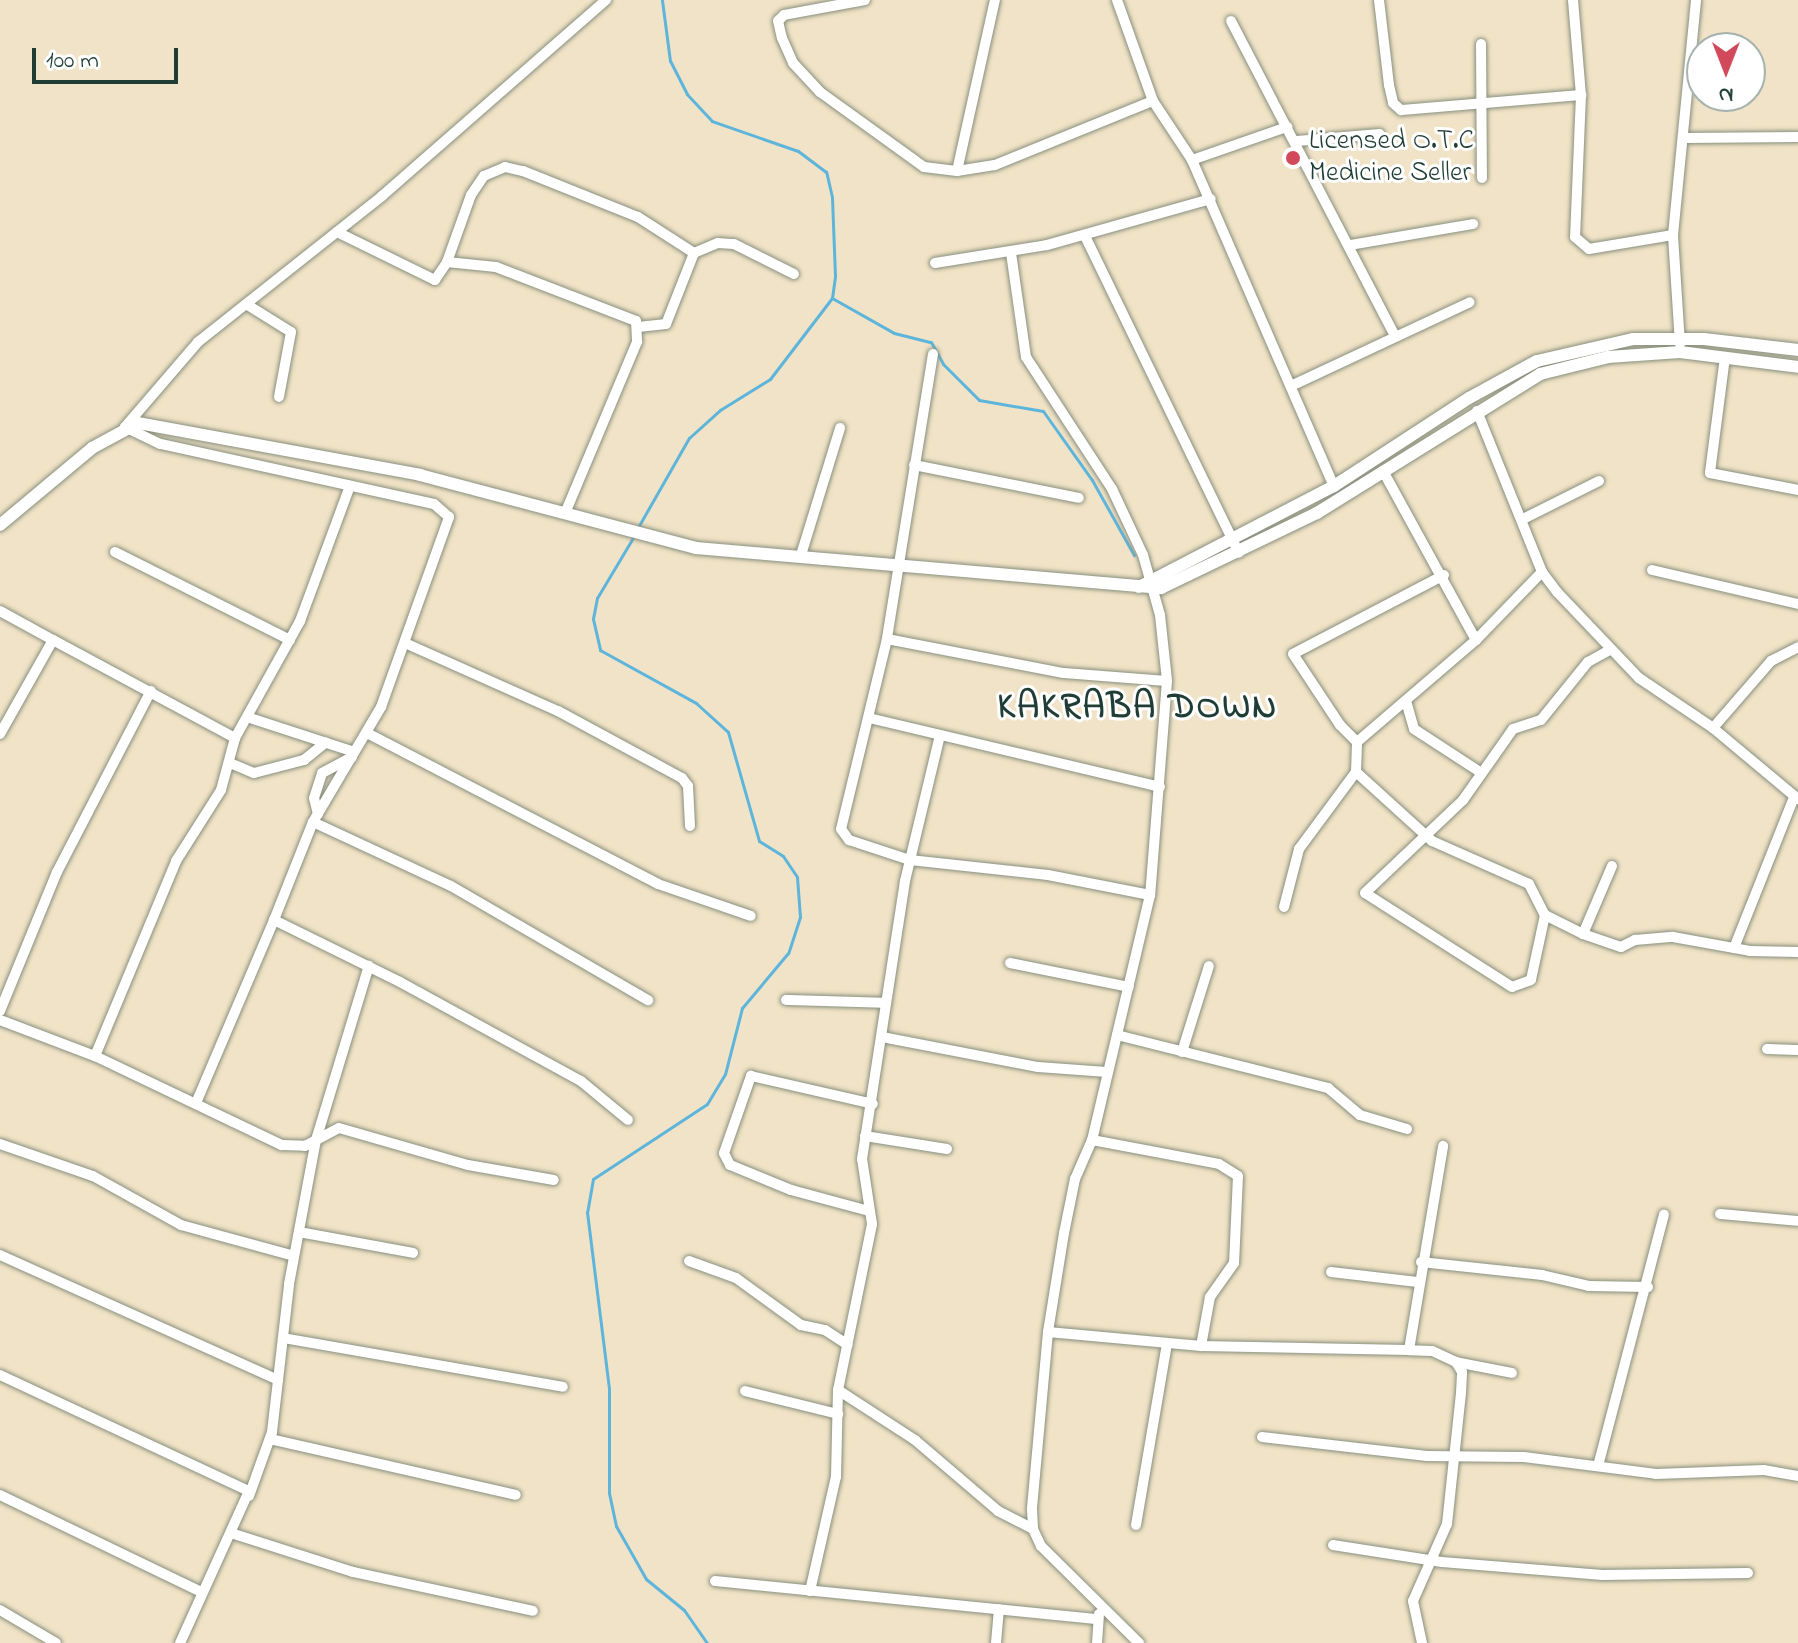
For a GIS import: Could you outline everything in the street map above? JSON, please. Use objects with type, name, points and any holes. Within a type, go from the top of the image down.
[{"type":"street","points":[[0,525],[92,448],[125,427],[198,342],[337,232],[606,0]]},
{"type":"street","points":[[865,0],[784,15],[778,21],[793,63],[820,92],[924,167],[957,171],[1019,157],[1153,101]]},
{"type":"street","points":[[957,171],[995,0]]},
{"type":"street","points":[[1117,0],[1153,101],[1192,160],[1211,199],[1334,486]]},
{"type":"street","points":[[1379,0],[1393,103],[1401,110],[1581,95]]},
{"type":"street","points":[[1573,0],[1581,95],[1575,237],[1580,245],[1589,249],[1673,235]]},
{"type":"street","points":[[1680,346],[1673,235],[1685,138],[1696,0]]},
{"type":"street","points":[[1231,21],[1297,141],[1394,334]]},
{"type":"street","points":[[1481,44],[1482,178]]},
{"type":"street","points":[[1192,160],[1287,127]]},
{"type":"street","points":[[1297,141],[1380,134]]},
{"type":"street","points":[[1685,138],[1798,137]]},
{"type":"street","points":[[337,232],[426,278],[440,277],[471,195],[484,176],[505,167],[638,217],[694,253]]},
{"type":"street","points":[[935,263],[1011,253],[1085,236],[1211,199]]},
{"type":"street","points":[[1350,245],[1473,224]]},
{"type":"street","points":[[1085,236],[1239,553]]},
{"type":"street","points":[[638,327],[666,324],[694,253],[718,243],[734,244],[794,274]]},
{"type":"street","points":[[1011,253],[1026,357],[1112,489],[1152,584],[1167,681],[1150,895],[1092,1140],[1075,1179],[1048,1332],[1033,1529],[1041,1546],[1139,1643]]},
{"type":"street","points":[[447,262],[496,267],[526,277],[628,314],[638,327],[632,355],[565,513]]},
{"type":"street","points":[[1293,385],[1394,334],[1470,302]]},
{"type":"street","points":[[246,304],[291,332],[279,397]]},
{"type":"street","points":[[1152,584],[1334,486],[1469,398],[1537,361],[1601,343],[1798,350]]},
{"type":"street","points":[[125,427],[169,426],[323,455],[565,513],[652,540],[1139,587],[1182,581],[1239,553],[1383,471],[1540,374],[1572,364],[1680,346],[1725,357],[1798,367]]},
{"type":"street","points":[[933,354],[887,639],[841,829],[849,840],[910,860],[1048,875],[1150,895]]},
{"type":"street","points":[[1725,357],[1710,473],[1798,490]]},
{"type":"street","points":[[1477,411],[1542,572],[1610,650],[1639,678],[1713,728],[1796,798],[1734,948]]},
{"type":"street","points":[[125,427],[160,444],[434,504],[449,517],[405,643],[367,733],[315,818],[196,1103]]},
{"type":"street","points":[[801,555],[840,428]]},
{"type":"street","points":[[914,465],[1079,498]]},
{"type":"street","points":[[1383,471],[1444,575],[1476,640]]},
{"type":"street","points":[[1523,519],[1599,481]]},
{"type":"street","points":[[95,1056],[176,861],[221,790],[235,738],[250,718],[290,640],[350,486]]},
{"type":"street","points":[[115,552],[290,640]]},
{"type":"street","points":[[1652,570],[1798,604]]},
{"type":"street","points":[[1357,742],[1476,640],[1542,572]]},
{"type":"street","points":[[1284,907],[1299,849],[1356,772],[1357,742],[1340,725],[1293,654],[1444,575]]},
{"type":"street","points":[[0,611],[235,738]]},
{"type":"street","points":[[887,639],[1064,673],[1167,681]]},
{"type":"street","points":[[0,734],[53,640]]},
{"type":"street","points":[[405,643],[558,711],[682,778],[688,786],[690,826]]},
{"type":"street","points":[[1713,728],[1771,661],[1798,647]]},
{"type":"street","points":[[1545,915],[1531,980],[1512,987],[1366,897],[1367,888],[1463,800],[1513,729],[1541,720],[1588,662],[1610,650]]},
{"type":"street","points":[[0,1011],[57,872],[151,691]]},
{"type":"street","points":[[1406,701],[1414,729],[1480,772]]},
{"type":"street","points":[[250,718],[326,742],[353,754]]},
{"type":"street","points":[[869,718],[1160,787]]},
{"type":"street","points":[[367,733],[645,877],[751,916]]},
{"type":"street","points":[[810,1591],[836,1477],[838,1390],[872,1224],[862,1178],[865,1136],[873,1104],[910,860],[940,735]]},
{"type":"street","points":[[230,763],[245,773],[283,767],[304,760],[326,742]]},
{"type":"street","points":[[315,818],[314,798],[322,773],[353,754]]},
{"type":"street","points":[[1356,772],[1426,836],[1529,884],[1545,915],[1583,934],[1621,947],[1635,940],[1673,937],[1734,948],[1798,952]]},
{"type":"street","points":[[315,818],[451,886],[648,1000]]},
{"type":"street","points":[[1583,934],[1612,866]]},
{"type":"street","points":[[274,920],[369,966],[581,1081],[628,1120]]},
{"type":"street","points":[[1010,963],[1129,987]]},
{"type":"street","points":[[180,1643],[249,1496],[270,1439],[294,1256],[316,1140],[369,966]]},
{"type":"street","points":[[1182,1052],[1209,966]]},
{"type":"street","points":[[786,1000],[886,1003]]},
{"type":"street","points":[[0,1020],[95,1056],[282,1145],[294,1148],[339,1128],[348,1129],[454,1162],[554,1180]]},
{"type":"street","points":[[1117,1035],[1328,1088],[1360,1115],[1407,1129]]},
{"type":"street","points":[[882,1037],[1038,1067],[1107,1072]]},
{"type":"street","points":[[1767,1049],[1798,1050]]},
{"type":"street","points":[[869,1211],[791,1190],[730,1165],[724,1153],[751,1076],[873,1104]]},
{"type":"street","points":[[865,1136],[947,1149]]},
{"type":"street","points":[[1092,1140],[1219,1164],[1238,1176],[1234,1263],[1210,1297],[1201,1346]]},
{"type":"street","points":[[0,1144],[93,1176],[181,1225],[294,1256]]},
{"type":"street","points":[[1409,1350],[1417,1282],[1443,1146]]},
{"type":"street","points":[[1598,1466],[1648,1287],[1664,1214]]},
{"type":"street","points":[[1720,1214],[1798,1221]]},
{"type":"street","points":[[299,1232],[413,1253]]},
{"type":"street","points":[[0,1255],[278,1380]]},
{"type":"street","points":[[689,1261],[736,1278],[801,1325],[825,1330],[848,1345]]},
{"type":"street","points":[[1421,1262],[1542,1275],[1589,1286],[1648,1287]]},
{"type":"street","points":[[1331,1272],[1417,1282]]},
{"type":"street","points":[[1048,1332],[1201,1346],[1432,1351],[1456,1362],[1512,1373]]},
{"type":"street","points":[[283,1338],[563,1387]]},
{"type":"street","points":[[1136,1525],[1167,1344]]},
{"type":"street","points":[[1422,1643],[1413,1601],[1447,1524],[1461,1393],[1462,1372],[1456,1362]]},
{"type":"street","points":[[0,1375],[246,1489],[249,1496]]},
{"type":"street","points":[[838,1390],[915,1440],[998,1511],[1033,1529]]},
{"type":"street","points":[[745,1391],[838,1414]]},
{"type":"street","points":[[1262,1437],[1452,1457],[1524,1457],[1656,1474],[1764,1470],[1798,1476]]},
{"type":"street","points":[[270,1439],[516,1495]]},
{"type":"street","points":[[0,1495],[202,1592]]},
{"type":"street","points":[[231,1533],[353,1572],[533,1611]]},
{"type":"street","points":[[1333,1545],[1602,1575],[1748,1573]]},
{"type":"street","points":[[715,1581],[1098,1619]]},
{"type":"street","points":[[1097,1643],[1099,1604]]},
{"type":"street","points":[[996,1643],[999,1609]]},
{"type":"street","points":[[0,1610],[56,1643]]},
{"type":"waterway","points":[[637,529],[689,438],[720,410],[770,379],[832,298],[835,276],[832,197],[826,172],[798,151],[712,121],[687,94],[670,61],[662,0]]},
{"type":"waterway","points":[[832,298],[894,333],[931,342],[943,364],[979,400],[1043,411],[1092,480],[1134,555]]},
{"type":"waterway","points":[[634,536],[597,598],[593,619],[600,650],[696,703],[728,732],[759,841],[783,856],[797,877],[800,917],[788,953],[742,1008],[725,1074],[707,1104],[593,1179],[587,1212],[609,1389],[609,1493],[616,1526],[646,1579],[684,1610],[707,1643]]},
{"type":"place","name":"Licensed O.T.C Medicine Seller","points":[[1293,158]]},
{"type":"district","name":"KAKRABA DOWN","points":[[1138,709]]}]
